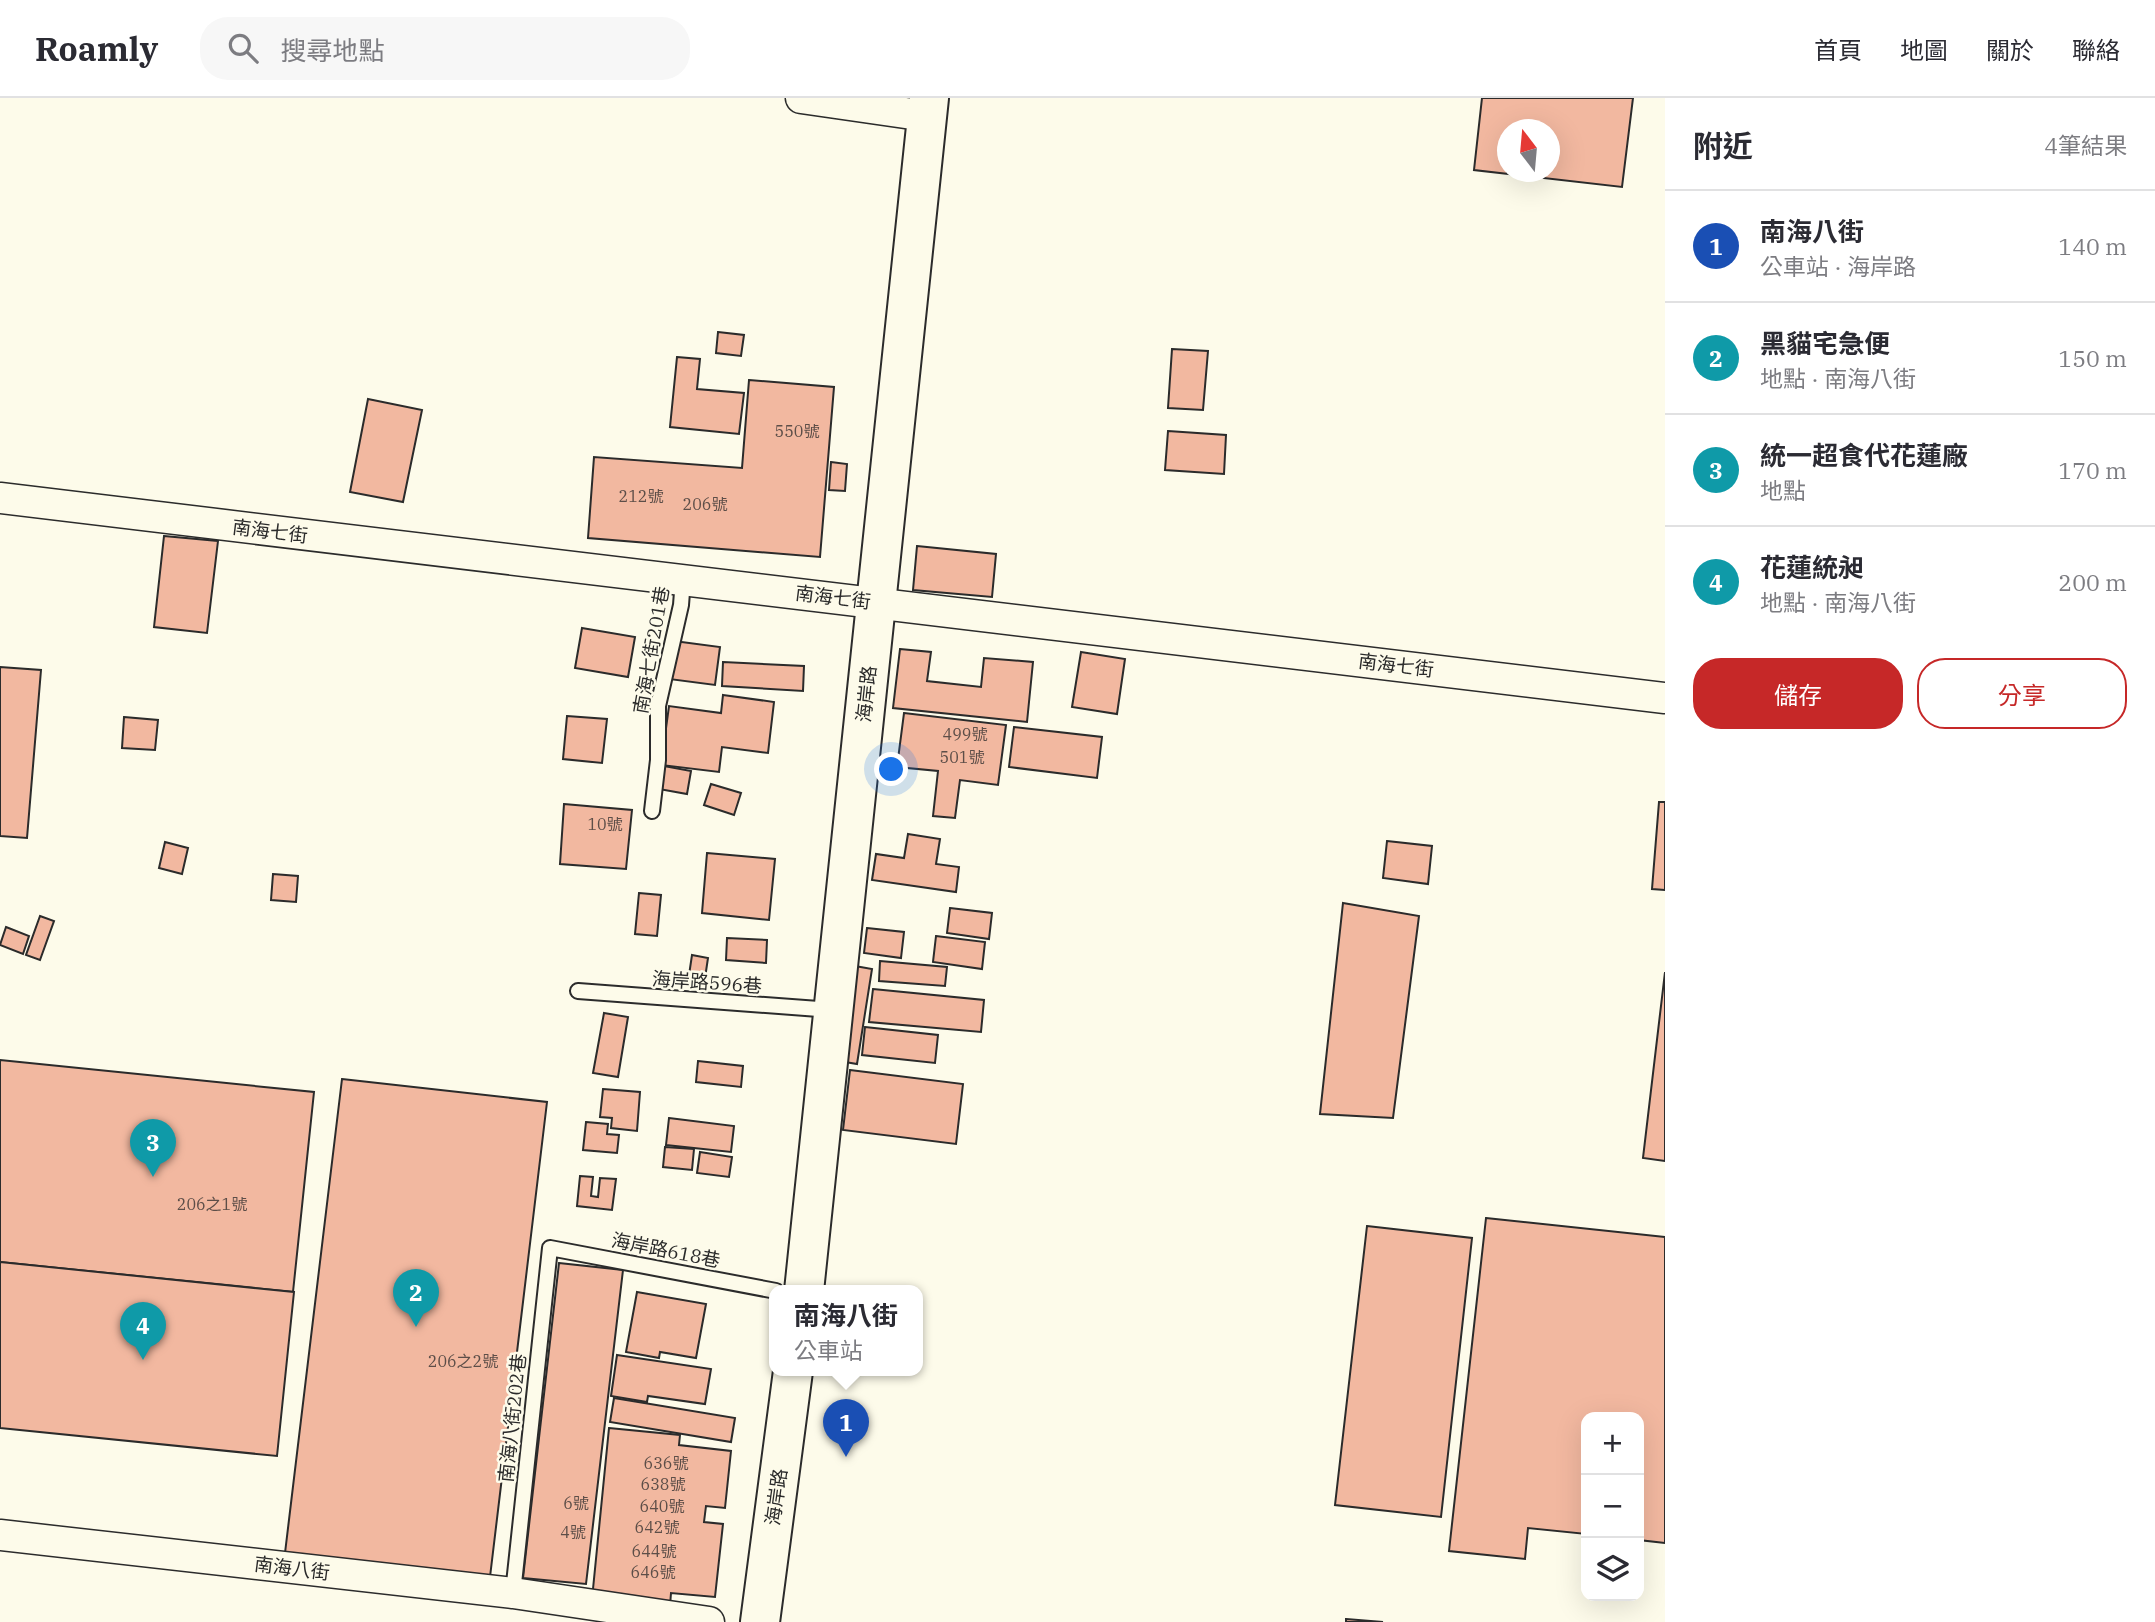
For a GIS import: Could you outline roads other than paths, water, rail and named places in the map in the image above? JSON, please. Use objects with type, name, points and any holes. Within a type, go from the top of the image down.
[{"type":"main road","name":"海岸路","points":[[805,1285],[928,107]]},
{"type":"main road","name":"海岸路","points":[[760,1622],[792,1376]]},
{"type":"street","points":[[801,98],[928,107]]},
{"type":"street","name":"南海七街","points":[[0,498],[1665,698]]},
{"type":"street","name":"南海八街","points":[[0,1535],[513,1593],[709,1622]]},
{"type":"lane","name":"南海七街201巷","points":[[652,811],[658,706],[681,605],[683,579]]},
{"type":"lane","name":"海岸路596巷","points":[[578,991],[834,1010]]},
{"type":"lane","name":"海岸路618巷","points":[[550,1248],[769,1290]]},
{"type":"lane","name":"南海八街202巷","points":[[513,1593],[550,1248]]},
{"type":"place","name":"統一超食代花蓮廠","points":[[153,1177]]},
{"type":"place","name":"黑貓宅急便","points":[[416,1327]]},
{"type":"place","name":"花蓮統昶","points":[[143,1360]]},
{"type":"place","name":"南海八街","points":[[846,1457]]}]
